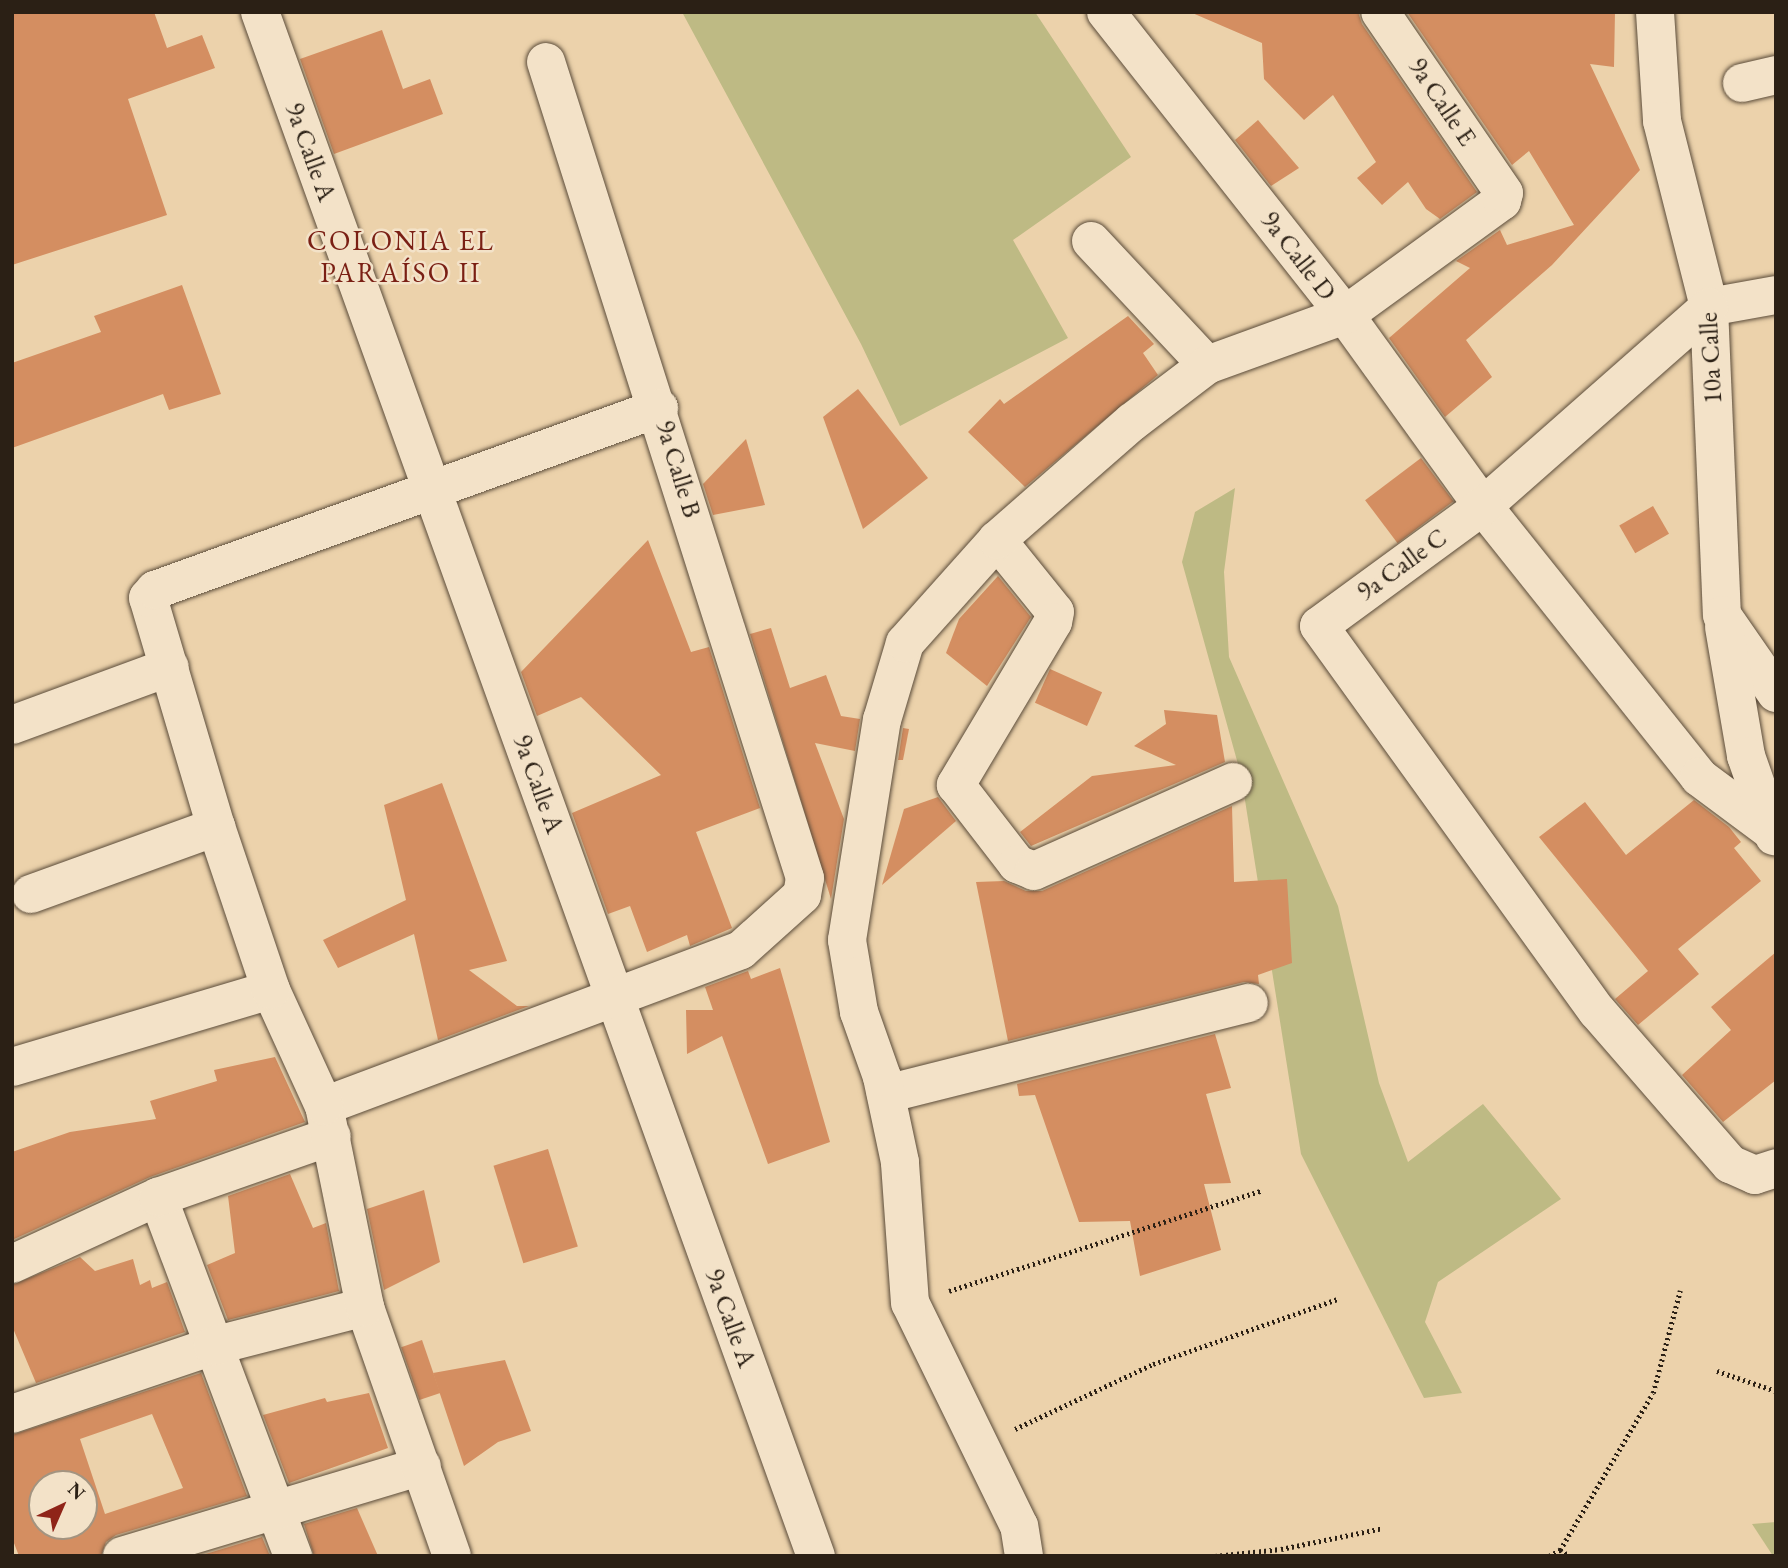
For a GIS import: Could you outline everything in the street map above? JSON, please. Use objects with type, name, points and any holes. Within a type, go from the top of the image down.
[{"type":"street","name":"9a Calle A","points":[[260,12],[816,1556]]},
{"type":"street","name":"9a Calle D","points":[[1106,12],[1345,315],[1483,506],[1699,777],[1773,834]]},
{"type":"street","name":"10a Calle","points":[[1655,12],[1662,121],[1709,307],[1722,615],[1746,756],[1773,834]]},
{"type":"street","name":"9a Calle E","points":[[1345,315],[1502,201],[1504,193],[1391,16]]},
{"type":"street","name":"9a Calle B","points":[[546,62],[659,408],[805,878],[802,895],[790,909],[741,950],[614,998]]},
{"type":"street","points":[[1091,241],[1207,365]]},
{"type":"street","points":[[1709,307],[1776,295]]},
{"type":"street","name":"9a Calle C","points":[[1709,307],[1483,506],[1322,623],[1319,632],[1597,1011],[1730,1164],[1755,1175],[1776,1168]]},
{"type":"street","points":[[1024,1556],[1019,1526],[910,1303],[900,1162],[886,1094],[859,1012],[847,940],[882,720],[905,643],[997,540],[1132,422],[1207,365],[1345,315]]},
{"type":"street","points":[[452,1556],[365,1307],[328,1121],[271,990],[216,827],[148,598],[155,590],[659,408]]},
{"type":"street","points":[[997,540],[1055,612],[1053,622],[956,785],[1017,864],[1034,871],[1156,813],[1233,782]]},
{"type":"street","points":[[1722,615],[1776,693]]},
{"type":"street","points":[[12,725],[170,667]]},
{"type":"street","points":[[31,894],[216,827]]},
{"type":"street","points":[[12,1067],[271,990]]},
{"type":"street","points":[[12,1264],[328,1121],[614,998]]},
{"type":"street","points":[[886,1094],[1250,1003]]},
{"type":"street","points":[[158,1197],[277,1507],[293,1556]]},
{"type":"street","points":[[12,1414],[213,1346],[365,1307]]},
{"type":"street","points":[[122,1556],[277,1507],[422,1466]]},
{"type":"path","points":[[910,1303],[1261,1191]]},
{"type":"path","points":[[1549,1556],[1560,1550],[1653,1392],[1680,1292]]},
{"type":"path","points":[[978,1446],[1153,1364],[1338,1299]]},
{"type":"path","points":[[1717,1371],[1776,1391]]},
{"type":"path","points":[[1215,1556],[1281,1549],[1382,1528]]},
{"type":"path","points":[[1560,1550],[1570,1556]]},
{"type":"shaded area","points":[[682,12],[1035,12],[1131,157],[1013,240],[1068,338],[900,426],[861,344]]},
{"type":"shaded area","points":[[1235,488],[1224,572],[1229,657],[1338,906],[1379,1083],[1408,1162],[1483,1104],[1561,1199],[1438,1282],[1425,1322],[1462,1393],[1424,1398],[1301,1154],[1241,775],[1182,562],[1195,512]]},
{"type":"shaded area","points":[[1776,1522],[1776,1556],[1773,1556],[1752,1524]]},
{"type":"building","points":[[12,12],[154,12],[167,48],[202,35],[215,68],[128,99],[167,215],[12,265]]},
{"type":"building","points":[[1190,12],[1358,12],[1362,24],[1477,192],[1440,219],[1426,209],[1408,182],[1382,205],[1357,178],[1376,162],[1333,95],[1304,120],[1264,79],[1262,43]]},
{"type":"building","points":[[1407,12],[1615,12],[1614,67],[1590,64],[1640,170],[1552,265],[1466,340],[1492,377],[1445,417],[1389,338],[1470,268],[1456,261],[1500,230],[1507,245],[1574,225],[1529,151],[1512,165]]},
{"type":"building","points":[[382,30],[403,89],[430,79],[443,114],[334,154],[300,59]]},
{"type":"building","points":[[1258,120],[1299,168],[1271,186],[1235,140]]},
{"type":"building","points":[[182,285],[221,394],[169,410],[163,394],[12,448],[12,363],[101,332],[94,316]]},
{"type":"building","points":[[1128,316],[1154,344],[1143,353],[1158,375],[1025,487],[968,432],[1000,399],[1004,404]]},
{"type":"building","points":[[858,389],[928,478],[863,529],[823,417]]},
{"type":"building","points":[[746,439],[765,505],[713,515],[703,484]]},
{"type":"building","points":[[1421,458],[1453,501],[1398,543],[1365,500]]},
{"type":"building","points":[[1653,506],[1669,534],[1635,553],[1619,526]]},
{"type":"building","points":[[648,540],[691,652],[709,647],[760,808],[696,832],[732,928],[690,946],[687,935],[647,952],[630,906],[608,914],[572,813],[661,775],[581,697],[537,716],[521,672]]},
{"type":"building","points":[[998,576],[1031,617],[987,686],[946,653],[959,619]]},
{"type":"building","points":[[771,628],[790,688],[826,675],[841,716],[860,719],[855,751],[815,743],[844,819],[831,899],[750,634]]},
{"type":"building","points":[[1050,669],[1102,692],[1087,726],[1035,703]]},
{"type":"building","points":[[1164,710],[1217,715],[1225,762],[1031,846],[1020,832],[1092,776],[1176,765],[1134,746],[1166,724]]},
{"type":"building","points":[[903,728],[909,729],[903,760],[898,760]]},
{"type":"building","points":[[442,783],[507,961],[469,970],[517,1006],[529,1006],[438,1040],[414,934],[338,968],[323,940],[406,900],[384,805]]},
{"type":"building","points":[[938,797],[956,821],[882,885],[904,809]]},
{"type":"building","points":[[1694,800],[1729,827],[1741,842],[1734,848],[1761,881],[1678,949],[1699,974],[1638,1025],[1615,999],[1648,971],[1539,837],[1585,802],[1626,855]]},
{"type":"building","points":[[1232,806],[1234,882],[1287,879],[1292,963],[1258,975],[1259,984],[1244,982],[1008,1041],[976,882],[1004,881],[1026,891],[1042,891]]},
{"type":"building","points":[[1776,952],[1776,1080],[1723,1122],[1682,1075],[1731,1030],[1711,1007]]},
{"type":"building","points":[[780,968],[830,1142],[768,1164],[722,1036],[687,1054],[686,1010],[713,1010],[705,987],[748,971],[751,979]]},
{"type":"building","points":[[1215,1034],[1231,1088],[1206,1094],[1231,1183],[1204,1184],[1221,1250],[1140,1276],[1130,1221],[1079,1222],[1035,1095],[1019,1096],[1017,1084]]},
{"type":"building","points":[[275,1057],[305,1122],[150,1177],[12,1240],[12,1152],[70,1132],[156,1119],[150,1101],[217,1081],[214,1070]]},
{"type":"building","points":[[548,1149],[578,1247],[523,1263],[493,1166]]},
{"type":"building","points":[[290,1174],[313,1228],[326,1223],[339,1291],[228,1320],[207,1265],[235,1253],[228,1196]]},
{"type":"building","points":[[424,1190],[440,1262],[384,1290],[367,1209]]},
{"type":"building","points":[[80,1257],[95,1271],[133,1259],[140,1285],[150,1280],[152,1288],[167,1282],[185,1332],[36,1383],[12,1326],[12,1285]]},
{"type":"building","points":[[422,1340],[440,1393],[419,1400],[401,1347]]},
{"type":"building","points":[[505,1360],[531,1431],[498,1442],[464,1466],[433,1373]]},
{"type":"building","points":[[201,1373],[247,1496],[116,1535],[106,1542],[101,1556],[19,1556],[12,1538],[12,1435]],"holes":[[[152,1414],[183,1488],[105,1514],[98,1493],[98,1540],[28,1540],[28,1470],[90,1470],[80,1439]]]},
{"type":"building","points":[[369,1393],[388,1448],[289,1483],[263,1415],[325,1398],[327,1402]]},
{"type":"building","points":[[357,1508],[378,1556],[314,1556],[304,1524]]},
{"type":"building","points":[[262,1537],[270,1556],[199,1556]]},
{"type":"district","name":"COLONIA EL PARAÍSO II","points":[[401,256]]}]
